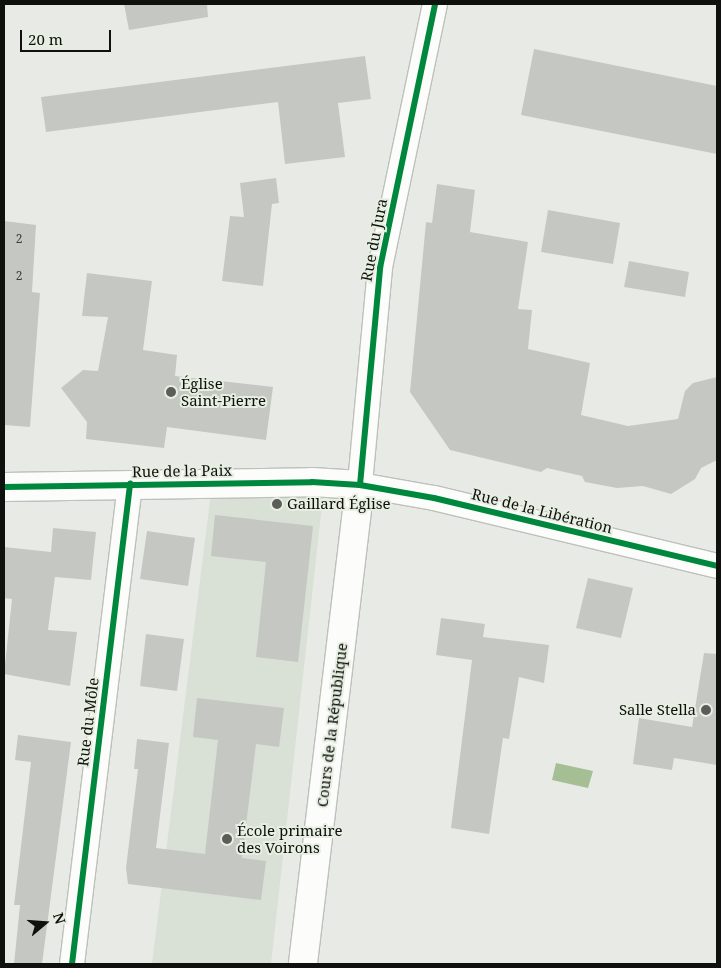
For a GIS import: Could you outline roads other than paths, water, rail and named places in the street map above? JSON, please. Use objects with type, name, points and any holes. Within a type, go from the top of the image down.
[{"type":"street","name":"Rue du Jura","points":[[360,485],[380,268],[435,4]]},
{"type":"street","name":"Rue de la Paix","points":[[4,486],[312,482],[360,485]]},
{"type":"street","name":"Rue du Môle","points":[[72,964],[130,484]]},
{"type":"street","name":"Rue de la Libération","points":[[360,485],[434,498],[717,566]]},
{"type":"street","name":"Cours de la République","points":[[303,964],[360,485]]},
{"type":"place","name":"Église Saint-Pierre","points":[[171,392]]},
{"type":"place","name":"Gaillard Église","points":[[277,504]]},
{"type":"place","name":"Salle Stella","points":[[706,710]]},
{"type":"place","name":"École primaire des Voirons","points":[[227,839]]}]
